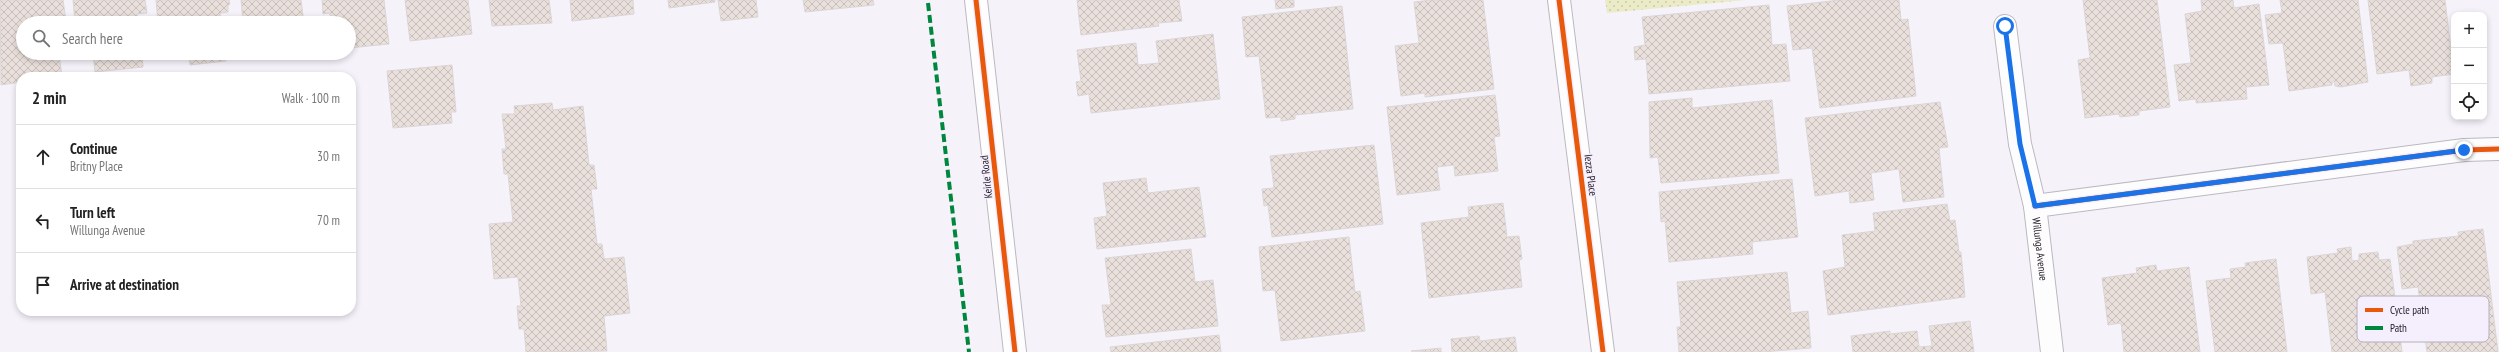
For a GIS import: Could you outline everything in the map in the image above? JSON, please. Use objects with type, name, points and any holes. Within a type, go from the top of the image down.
[{"type":"street","name":"Keirle Road","points":[[976,0],[1015,352]]},
{"type":"street","name":"Iezza Place","points":[[1559,0],[1604,352]]},
{"type":"street","points":[[2005,26],[2020,144],[2035,206]]},
{"type":"street","name":"Willunga Avenue","points":[[2052,352],[2035,206],[2464,150],[2499,149]]},
{"type":"green space","points":[[1605,0],[1746,0],[1607,13]]},
{"type":"building","points":[[0,0],[63,0],[65,16],[16,16],[16,60],[60,60],[61,72],[16,72],[16,83],[1,85]]},
{"type":"building","points":[[73,0],[145,0],[147,13],[137,14],[137,16],[74,16]]},
{"type":"building","points":[[156,0],[229,0],[230,4],[228,5],[228,12],[220,13],[220,16],[157,16]]},
{"type":"building","points":[[241,0],[301,0],[303,16],[242,16]]},
{"type":"building","points":[[322,0],[384,0],[389,44],[356,47],[356,16],[330,16],[330,13],[323,14]]},
{"type":"building","points":[[405,0],[468,0],[472,34],[410,41]]},
{"type":"building","points":[[489,0],[549,0],[552,23],[492,26]]},
{"type":"building","points":[[570,0],[633,0],[634,14],[572,21]]},
{"type":"building","points":[[668,0],[715,0],[715,2],[669,8]]},
{"type":"building","points":[[718,0],[756,0],[758,17],[721,21]]},
{"type":"building","points":[[803,0],[873,0],[874,5],[805,12]]},
{"type":"building","points":[[1077,0],[1179,0],[1182,21],[1158,23],[1159,26],[1081,35]]},
{"type":"building","points":[[1275,0],[1294,0],[1294,7],[1276,9]]},
{"type":"building","points":[[1431,0],[1483,0],[1494,89],[1425,97],[1425,93],[1401,96],[1395,46],[1419,43],[1414,2]]},
{"type":"building","points":[[1839,0],[1899,0],[1901,20],[1908,19],[1916,96],[1820,108],[1812,48],[1793,50],[1787,6]]},
{"type":"building","points":[[2083,0],[2157,0],[2170,107],[2139,111],[2139,115],[2120,117],[2119,114],[2085,118],[2078,60],[2090,58]]},
{"type":"building","points":[[2201,0],[2233,0],[2234,8],[2259,4],[2269,85],[2246,87],[2247,99],[2196,103],[2196,99],[2179,101],[2174,65],[2191,63],[2185,14],[2202,11]]},
{"type":"building","points":[[2280,0],[2358,0],[2368,82],[2341,87],[2335,86],[2334,81],[2332,82],[2332,85],[2289,91],[2283,43],[2269,44],[2265,15],[2282,13]]},
{"type":"building","points":[[2368,0],[2445,0],[2451,49],[2451,74],[2432,77],[2432,83],[2411,86],[2409,70],[2377,74]]},
{"type":"building","points":[[1769,5],[1772,45],[1786,44],[1790,81],[1649,94],[1646,59],[1635,60],[1634,47],[1645,45],[1642,17]]},
{"type":"building","points":[[1342,6],[1353,109],[1295,115],[1295,119],[1281,121],[1281,117],[1266,118],[1259,56],[1246,57],[1242,17]]},
{"type":"building","points":[[1213,34],[1220,99],[1091,113],[1089,94],[1078,96],[1076,82],[1081,81],[1077,50],[1136,43],[1138,65],[1159,63],[1156,41]]},
{"type":"building","points":[[94,60],[142,60],[143,67],[95,72]]},
{"type":"building","points":[[190,60],[226,60],[226,61],[190,65]]},
{"type":"building","points":[[452,65],[456,112],[451,112],[452,123],[393,128],[387,71]]},
{"type":"building","points":[[1495,95],[1500,136],[1494,137],[1498,171],[1455,176],[1454,165],[1437,167],[1440,190],[1397,195],[1387,107]]},
{"type":"building","points":[[1692,98],[1692,108],[1772,100],[1779,173],[1661,183],[1658,157],[1650,158],[1649,102]]},
{"type":"building","points":[[1940,102],[1948,147],[1939,148],[1944,197],[1903,202],[1899,169],[1871,173],[1874,200],[1850,203],[1849,191],[1815,196],[1805,118]]},
{"type":"building","points":[[552,103],[553,110],[583,106],[589,165],[594,165],[597,189],[591,189],[597,244],[602,244],[604,259],[624,257],[630,313],[604,316],[607,351],[526,352],[524,329],[519,329],[517,306],[521,306],[518,277],[494,279],[489,224],[513,222],[508,174],[504,174],[502,149],[506,149],[502,114],[515,114],[514,106]]},
{"type":"building","points":[[1374,145],[1383,224],[1272,237],[1268,205],[1264,206],[1262,189],[1274,188],[1270,156]]},
{"type":"building","points":[[1146,178],[1148,193],[1199,187],[1206,237],[1097,249],[1094,218],[1107,216],[1103,183]]},
{"type":"building","points":[[1792,179],[1798,237],[1752,242],[1753,254],[1669,262],[1665,221],[1661,222],[1659,192]]},
{"type":"building","points":[[1503,203],[1507,237],[1519,236],[1522,259],[1519,260],[1522,287],[1429,298],[1421,223],[1469,217],[1468,207]]},
{"type":"building","points":[[1947,204],[1950,221],[1955,220],[1959,252],[1961,252],[1965,297],[1828,315],[1823,271],[1845,267],[1842,235],[1875,231],[1873,213]]},
{"type":"building","points":[[2483,229],[2498,352],[2427,352],[2426,342],[2489,342],[2489,296],[2419,296],[2418,287],[2402,289],[2397,247],[2413,244],[2413,241],[2459,236],[2458,232]]},
{"type":"building","points":[[1349,237],[1355,292],[1360,291],[1365,331],[1281,341],[1275,290],[1263,291],[1259,247]]},
{"type":"building","points":[[2351,247],[2352,261],[2359,260],[2359,254],[2378,252],[2379,260],[2390,259],[2395,296],[2357,296],[2357,342],[2401,342],[2402,352],[2332,352],[2325,292],[2311,294],[2307,257],[2338,253],[2337,249]]},
{"type":"building","points":[[1191,249],[1195,282],[1213,280],[1218,326],[1106,337],[1102,305],[1111,305],[1105,258]]},
{"type":"building","points":[[2276,259],[2287,352],[2215,352],[2206,281],[2231,278],[2230,269],[2246,267],[2245,263]]},
{"type":"building","points":[[2156,265],[2157,271],[2189,267],[2200,352],[2124,352],[2121,323],[2108,325],[2102,278],[2137,273],[2136,268]]},
{"type":"building","points":[[1787,272],[1791,313],[1808,311],[1811,348],[1763,352],[1679,352],[1677,327],[1681,327],[1677,282]]},
{"type":"building","points":[[1970,321],[1974,352],[1853,352],[1851,336],[1890,331],[1890,334],[1917,331],[1919,347],[1932,346],[1929,326]]},
{"type":"building","points":[[1219,335],[1221,352],[1111,352],[1110,347]]},
{"type":"building","points":[[1479,336],[1480,341],[1515,337],[1517,352],[1452,352],[1451,339]]},
{"type":"building","points":[[1441,348],[1441,352],[1411,351]]},
{"type":"marked path","points":[[928,3],[969,352]]},
{"type":"cycle path","points":[[976,0],[1015,352]]},
{"type":"cycle path","points":[[1559,0],[1603,352]]},
{"type":"cycle path","points":[[2035,206],[2464,150],[2499,149]]},
{"type":"route","points":[[2005,26],[2020,144],[2035,206],[2464,150]]}]
